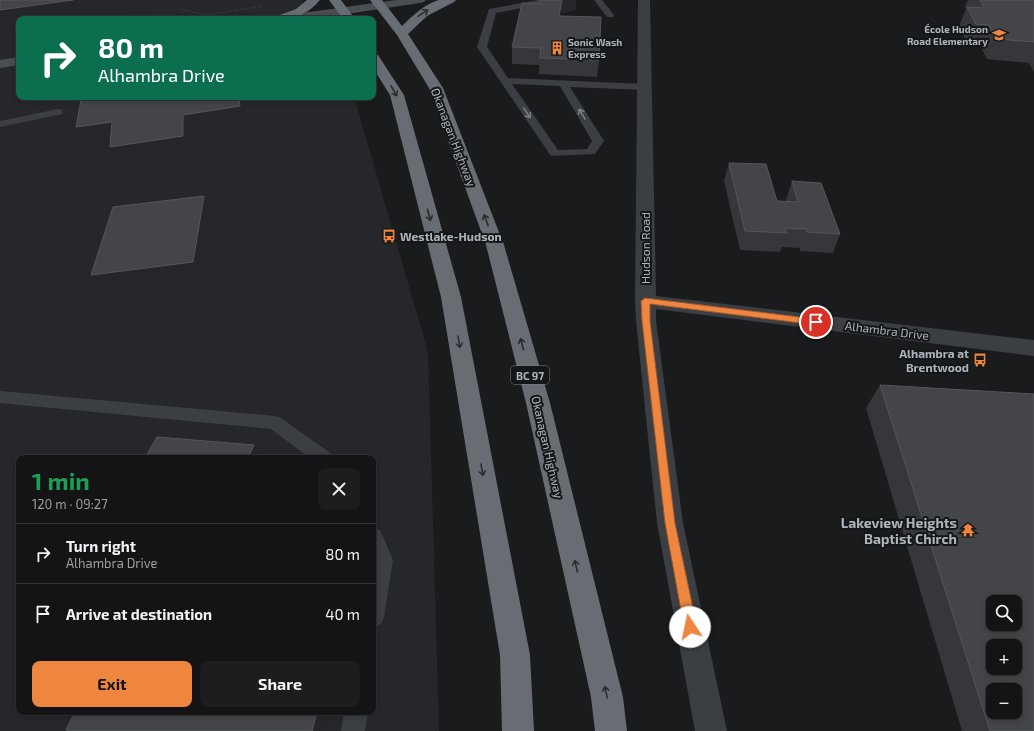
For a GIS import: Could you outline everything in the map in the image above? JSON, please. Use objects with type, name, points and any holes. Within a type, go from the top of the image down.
[{"type":"highway","points":[[288,16],[300,11],[314,0]]},
{"type":"highway","points":[[335,0],[347,15]]},
{"type":"highway","points":[[402,34],[412,21],[426,10],[450,0]]},
{"type":"highway","name":"Okanagan Highway","points":[[379,3],[402,34],[436,88],[495,245],[540,411],[607,697],[611,731]]},
{"type":"highway","points":[[376,63],[397,95],[451,297],[515,655],[518,731]]},
{"type":"main road","points":[[332,16],[347,15],[379,3],[420,0]]},
{"type":"main road","points":[[0,64],[16,61]]},
{"type":"street","name":"Hudson Road","points":[[644,0],[646,321],[670,523],[711,731]]},
{"type":"street","name":"Alhambra Drive","points":[[645,301],[1034,348]]},
{"type":"lane","points":[[552,0],[492,11],[482,47],[555,154],[591,152],[598,141],[563,83]]},
{"type":"lane","points":[[598,0],[610,15]]},
{"type":"lane","points":[[505,80],[644,87]]},
{"type":"lane","points":[[0,124],[58,112]]},
{"type":"lane","points":[[0,397],[275,423],[320,455]]},
{"type":"lane","points":[[376,543],[383,560],[376,600]]},
{"type":"lane","points":[[353,731],[356,715]]},
{"type":"path","points":[[181,9],[201,14],[213,14],[268,6]]},
{"type":"shaded area","points":[[0,0],[302,0],[313,16],[16,16],[16,100],[355,100],[428,352],[439,731],[0,731]]},
{"type":"building","points":[[0,0],[73,0],[0,10]]},
{"type":"building","name":"Sonic Wash Express","points":[[540,0],[562,0],[559,16],[601,17],[599,60],[540,58],[541,48],[512,47],[522,3],[539,4]]},
{"type":"building","points":[[980,0],[1034,0],[1034,42],[997,39],[989,25],[976,24],[967,7],[984,8]]},
{"type":"building","points":[[81,100],[239,100],[240,106],[183,115],[183,136],[110,147],[112,122],[76,127]]},
{"type":"building","points":[[729,163],[766,164],[777,201],[798,202],[792,181],[821,183],[840,234],[807,232],[806,229],[785,228],[787,233],[745,231]]},
{"type":"building","points":[[204,196],[193,262],[91,275],[113,207]]},
{"type":"building","name":"Lakeview Heights Baptist Chirch","points":[[880,385],[1034,394],[1034,731],[990,731],[986,719],[1022,719],[1022,683],[986,683],[986,718]]},
{"type":"building","points":[[157,437],[254,445],[249,455],[147,455]]},
{"type":"building","points":[[74,715],[316,715],[312,731],[66,730]]},
{"type":"place","name":"École Hudson Road Elementary","points":[[999,35]]},
{"type":"place","name":"Sonic Wash Express","points":[[557,48]]},
{"type":"place","name":"Westlake-Hudson","points":[[389,236]]},
{"type":"place","name":"Alhambra at Brentwood","points":[[980,360]]},
{"type":"place","name":"Lakeview Heights Baptist Chirch","points":[[968,530]]},
{"type":"route","points":[[690,627],[670,523],[646,321],[645,301],[816,322]]}]
